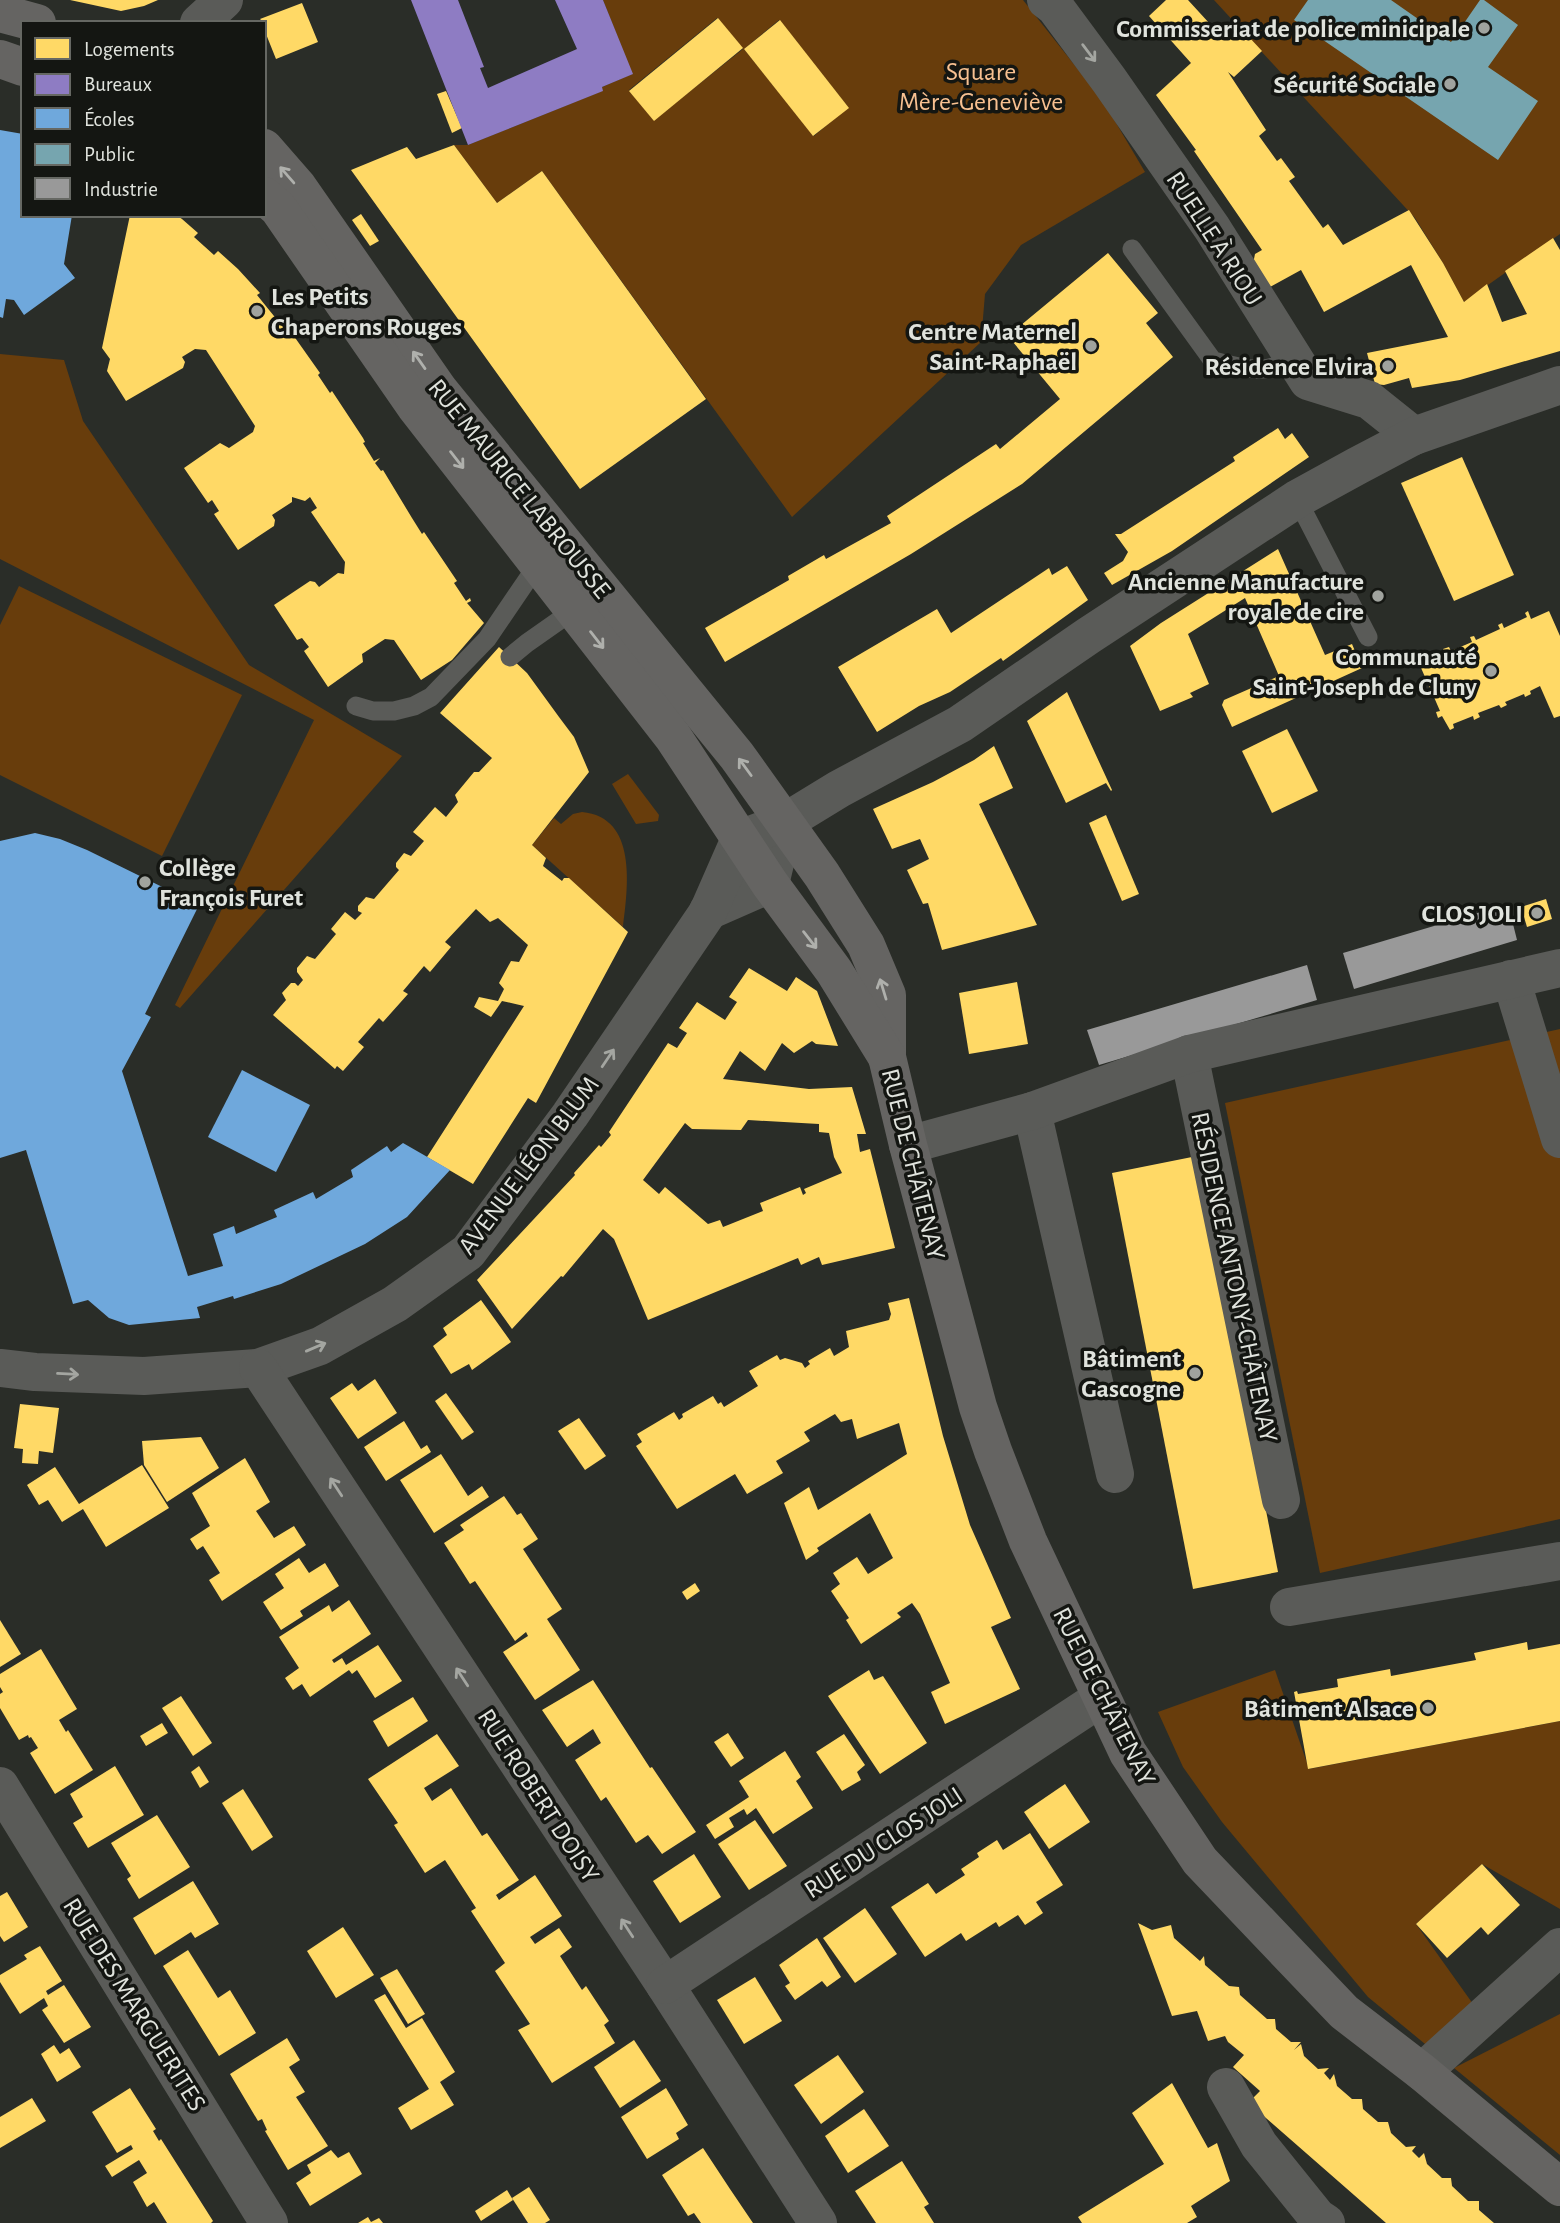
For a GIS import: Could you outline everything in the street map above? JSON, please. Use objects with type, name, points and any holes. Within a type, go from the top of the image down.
[{"type":"main road","points":[[0,13],[30,21]]},
{"type":"main road","points":[[0,59],[21,66]]},
{"type":"main road","name":"RUE MAURICE LABROUSSE","points":[[266,150],[298,187],[439,390],[737,756],[785,822]]},
{"type":"main road","name":"RUE MAURICE LABROUSSE","points":[[266,198],[278,208],[415,406],[673,737],[740,839]]},
{"type":"main road","name":"RUE DE CHÂTENAY","points":[[785,822],[866,945],[887,995],[887,1057],[978,1407],[1028,1541],[1128,1753],[1200,1861],[1344,2012],[1422,2072],[1560,2188]]},
{"type":"main road","name":"RUE DE CHÂTENAY","points":[[740,839],[834,971],[887,1057]]},
{"type":"street","points":[[201,21],[224,0]]},
{"type":"street","name":"RUELLE À RIOU","points":[[1046,0],[1055,7],[1109,79],[1212,228],[1308,382],[1369,400],[1414,436]]},
{"type":"street","points":[[740,839],[785,822],[839,789],[960,724],[1087,636],[1297,499],[1414,436],[1560,385]]},
{"type":"street","points":[[708,911],[770,884],[785,822]]},
{"type":"street","name":"AVENUE LÉON BLUM","points":[[0,1368],[144,1376],[258,1368],[320,1346],[395,1304],[468,1252],[570,1115],[708,911],[740,839]]},
{"type":"street","points":[[908,1145],[1031,1111],[1189,1054],[1560,968]]},
{"type":"street","points":[[1511,979],[1560,1139]]},
{"type":"street","name":"RÉSIDENCE ANTONY-CHÂTENAY","points":[[1189,1054],[1281,1500]]},
{"type":"street","points":[[1031,1111],[1115,1474]]},
{"type":"street","name":"RUE ROBERT DOISY","points":[[258,1368],[665,1985],[818,2223]]},
{"type":"street","points":[[1289,1607],[1560,1561]]},
{"type":"street","name":"RUE DU CLOS JOLI","points":[[665,1985],[1101,1698]]},
{"type":"street","name":"RUE DES MARGUERITES","points":[[0,1786],[269,2223]]},
{"type":"street","points":[[1422,2072],[1560,1947]]},
{"type":"street","points":[[1226,2087],[1259,2145],[1317,2217],[1326,2223]]},
{"type":"lane","points":[[1132,249],[1213,361],[1258,371],[1280,366],[1292,357]]},
{"type":"lane","points":[[1297,499],[1368,637]]},
{"type":"lane","points":[[356,706],[373,711],[394,711],[414,706],[431,697],[487,639],[538,564]]},
{"type":"lane","points":[[510,657],[574,610]]},
{"type":"green space","name":"Square Mère-Geneviève","points":[[603,0],[1023,0],[1103,101],[1145,172],[1021,245],[985,294],[981,342],[792,517],[542,171],[497,203],[454,145],[468,145],[602,91],[602,87],[632,74]],"holes":[[[717,18],[743,49],[654,120],[629,90]],[[779,20],[848,107],[814,136],[744,49]]]},
{"type":"green space","points":[[1214,0],[1560,0],[1560,234],[1464,302],[1415,218]]},
{"type":"green space","points":[[0,354],[64,360],[83,421],[249,665],[402,756],[180,1008],[175,1005],[314,720],[0,559]]},
{"type":"green space","points":[[19,586],[242,695],[162,856],[0,775],[0,625]]},
{"type":"green space","points":[[628,774],[659,815],[658,821],[636,824],[612,784]]},
{"type":"green space","points":[[582,812],[600,817],[613,827],[621,840],[627,875],[623,927],[532,845],[554,818],[561,824],[573,814]]},
{"type":"green space","points":[[1560,1029],[1560,1519],[1320,1573],[1225,1103]]},
{"type":"green space","points":[[1275,1670],[1309,1769],[1560,1721],[1560,1909],[1482,1864],[1416,1924],[1478,2011],[1436,2053],[1368,1997],[1222,1822],[1183,1767],[1158,1712]]},
{"type":"green space","points":[[1560,2014],[1560,2155],[1454,2068]]},
{"type":"building: Logements","points":[[70,0],[158,0],[121,11]]},
{"type":"building: Logements","points":[[1166,0],[1188,0],[1221,36],[1235,22],[1262,51],[1234,77],[1228,72],[1266,130],[1259,136],[1277,161],[1281,158],[1295,177],[1289,181],[1323,228],[1328,224],[1343,245],[1409,210],[1464,302],[1487,284],[1502,322],[1527,314],[1505,271],[1553,238],[1560,250],[1560,351],[1460,380],[1412,388],[1409,378],[1384,385],[1375,384],[1367,353],[1448,337],[1411,265],[1324,312],[1301,270],[1270,287],[1253,264],[1255,254],[1262,250],[1156,95],[1191,63],[1149,16]]},
{"type":"building: Logements","points":[[302,3],[318,42],[276,59],[266,34],[266,21],[260,19]]},
{"type":"building: Logements","points":[[718,18],[743,48],[654,121],[629,91]]},
{"type":"building: Logements","points":[[780,20],[849,108],[813,136],[744,49]]},
{"type":"building: Logements","points":[[446,91],[462,128],[452,133],[437,94]]},
{"type":"building: Logements","points":[[454,145],[497,203],[542,171],[706,399],[580,489],[351,170],[407,147],[416,159]]},
{"type":"building: Logements","points":[[361,214],[379,241],[370,246],[352,220]]},
{"type":"building: Logements","points":[[130,217],[179,217],[198,233],[194,237],[214,255],[218,251],[238,269],[260,293],[257,295],[278,321],[286,330],[289,328],[320,373],[318,375],[330,393],[332,391],[363,438],[363,443],[374,461],[380,458],[375,463],[383,470],[422,534],[424,532],[457,581],[454,583],[466,601],[470,598],[471,601],[467,603],[484,623],[452,660],[421,680],[394,640],[385,639],[362,654],[363,662],[328,687],[304,651],[309,647],[302,638],[297,640],[274,605],[310,581],[319,587],[338,573],[344,574],[345,562],[311,512],[317,508],[310,497],[305,501],[292,497],[292,502],[272,515],[274,526],[238,550],[214,514],[219,511],[212,500],[208,503],[184,468],[220,443],[229,448],[253,432],[255,426],[206,350],[195,349],[182,357],[185,362],[183,368],[126,401],[107,371],[110,359],[102,348]]},
{"type":"building: Logements","points":[[1108,253],[1158,313],[1146,323],[1173,357],[1022,484],[911,554],[725,662],[705,628],[789,580],[788,576],[824,555],[826,559],[891,523],[887,516],[996,444],[1000,449],[1060,399],[1008,336]]},
{"type":"building: Logements","points":[[1278,428],[1285,439],[1292,433],[1309,457],[1172,551],[1112,585],[1104,573],[1123,561],[1128,552],[1115,534],[1121,534],[1235,461],[1233,457]]},
{"type":"building: Logements","points":[[1462,457],[1514,575],[1454,601],[1401,483]]},
{"type":"building: Logements","points":[[1278,549],[1325,655],[1352,644],[1362,668],[1232,727],[1222,705],[1224,700],[1279,676],[1245,598],[1188,634],[1209,684],[1190,693],[1193,697],[1160,711],[1130,646],[1161,623]]},
{"type":"building: Logements","points":[[1067,566],[1088,600],[1003,661],[1001,658],[950,692],[919,706],[877,732],[838,667],[937,609],[951,633],[1049,568],[1052,575]]},
{"type":"building: Logements","name":"Communauté Saint-Joseph de Cluny","points":[[1528,611],[1531,619],[1549,611],[1560,636],[1560,716],[1554,718],[1540,686],[1525,697],[1524,694],[1505,702],[1507,705],[1501,708],[1499,705],[1478,713],[1480,717],[1474,720],[1473,716],[1453,724],[1454,728],[1450,730],[1442,716],[1438,718],[1436,712],[1440,711],[1427,681],[1423,683],[1421,678],[1425,677],[1418,661],[1422,659],[1424,663],[1445,654],[1443,649],[1449,647],[1451,651],[1472,642],[1470,637],[1474,636],[1476,640],[1500,629],[1498,625],[1502,623],[1504,628],[1527,617],[1525,613]]},
{"type":"building: Logements","points":[[499,647],[527,673],[574,737],[589,772],[532,845],[546,858],[543,866],[562,881],[569,878],[628,932],[536,1103],[528,1098],[473,1184],[427,1157],[524,1006],[502,1001],[491,1017],[474,1007],[479,997],[498,1001],[504,989],[499,983],[511,961],[519,962],[528,945],[498,918],[490,922],[476,909],[445,942],[451,947],[430,972],[424,966],[403,991],[408,994],[383,1022],[379,1018],[358,1042],[364,1047],[343,1071],[337,1066],[335,1069],[273,1015],[286,1000],[282,993],[291,983],[298,986],[303,980],[297,968],[307,956],[315,959],[336,934],[331,929],[345,912],[355,920],[362,913],[358,911],[358,906],[366,897],[374,899],[399,870],[396,863],[404,853],[411,856],[424,841],[413,832],[435,807],[446,817],[458,802],[455,795],[474,772],[479,772],[492,758],[440,713]]},
{"type":"building: Logements","points":[[1067,692],[1112,790],[1106,783],[1066,803],[1027,721]]},
{"type":"building: Logements","points":[[1287,729],[1318,791],[1272,813],[1242,751]]},
{"type":"building: Logements","points":[[994,746],[1013,788],[979,804],[1037,925],[942,950],[928,903],[923,904],[907,870],[929,859],[920,839],[892,849],[873,809],[933,782]]},
{"type":"building: Logements","points":[[1106,815],[1139,894],[1122,901],[1089,823]]},
{"type":"building: Logements","name":"CLOS JOLI","points":[[1546,899],[1552,919],[1527,927],[1521,907]]},
{"type":"building: Logements","points":[[749,968],[787,991],[796,977],[817,991],[838,1046],[816,1044],[812,1041],[794,1053],[782,1043],[765,1071],[740,1051],[723,1079],[809,1089],[852,1087],[866,1134],[857,1134],[860,1152],[870,1149],[895,1248],[822,1265],[819,1257],[801,1265],[798,1258],[648,1320],[614,1239],[603,1229],[563,1277],[561,1276],[512,1329],[477,1280],[611,1135],[609,1132],[668,1043],[677,1048],[687,1033],[679,1028],[697,1002],[725,1020],[737,1002],[729,997]],"holes":[[[748,1120],[819,1124],[819,1132],[829,1133],[834,1157],[842,1173],[804,1189],[806,1193],[803,1195],[800,1187],[760,1203],[763,1211],[723,1227],[720,1220],[708,1224],[665,1187],[659,1194],[643,1180],[685,1123],[692,1129],[741,1130]]]},
{"type":"building: Logements","points":[[1017,982],[1028,1044],[969,1054],[959,993]]},
{"type":"building: Logements","name":"Bâtiment Gascogne","points":[[1197,1156],[1278,1572],[1193,1589],[1112,1173]]},
{"type":"building: Logements","points":[[909,1298],[943,1436],[970,1525],[1011,1618],[991,1627],[1020,1689],[945,1724],[931,1692],[950,1683],[920,1614],[912,1603],[897,1613],[901,1617],[861,1644],[846,1620],[849,1618],[831,1591],[840,1584],[833,1573],[857,1557],[868,1574],[893,1558],[870,1513],[817,1548],[819,1551],[806,1560],[784,1503],[809,1487],[818,1510],[907,1454],[899,1423],[857,1439],[852,1419],[841,1422],[835,1414],[804,1432],[810,1441],[776,1461],[783,1473],[747,1494],[735,1474],[677,1509],[636,1446],[642,1442],[637,1434],[674,1412],[679,1420],[683,1417],[682,1414],[713,1396],[718,1404],[721,1402],[724,1407],[758,1386],[749,1371],[777,1355],[780,1360],[785,1358],[802,1363],[805,1368],[810,1364],[808,1361],[830,1348],[834,1356],[849,1347],[846,1331],[889,1320],[891,1314],[888,1303]]},
{"type":"building: Logements","points":[[481,1300],[511,1342],[472,1370],[469,1364],[451,1374],[433,1346],[447,1335],[443,1328]]},
{"type":"building: Logements","points":[[375,1379],[397,1413],[358,1439],[330,1398],[352,1383],[358,1391]]},
{"type":"building: Logements","points":[[446,1393],[474,1432],[462,1440],[435,1401]]},
{"type":"building: Logements","points":[[20,1404],[59,1408],[53,1453],[39,1451],[38,1464],[22,1463],[23,1449],[14,1448]]},
{"type":"building: Logements","points":[[579,1418],[606,1456],[585,1470],[558,1431]]},
{"type":"building: Logements","points":[[404,1421],[421,1449],[427,1445],[431,1452],[386,1481],[364,1447]]},
{"type":"building: Logements","points":[[201,1437],[219,1468],[167,1502],[144,1465],[142,1441]]},
{"type":"building: Logements","points":[[441,1454],[468,1496],[482,1486],[489,1497],[434,1533],[400,1480]]},
{"type":"building: Logements","points":[[245,1458],[270,1502],[256,1511],[274,1538],[294,1526],[306,1545],[222,1601],[209,1580],[220,1573],[203,1546],[197,1550],[190,1539],[210,1526],[192,1493]]},
{"type":"building: Logements","points":[[142,1465],[169,1508],[106,1547],[83,1509],[62,1522],[48,1500],[39,1505],[27,1485],[55,1467],[79,1504]]},
{"type":"building: Logements","points":[[504,1496],[517,1515],[521,1513],[538,1539],[523,1549],[562,1609],[547,1619],[580,1670],[535,1700],[503,1652],[528,1636],[526,1632],[515,1641],[475,1581],[470,1584],[444,1543],[464,1530],[460,1525]]},
{"type":"building: Logements","points":[[299,1558],[309,1573],[325,1563],[339,1586],[300,1611],[303,1616],[281,1630],[263,1602],[284,1588],[275,1574]]},
{"type":"building: Logements","points":[[695,1583],[700,1591],[687,1600],[682,1592]]},
{"type":"building: Logements","points":[[349,1600],[371,1634],[332,1660],[334,1663],[342,1658],[346,1665],[378,1645],[402,1681],[375,1698],[357,1670],[352,1674],[349,1670],[310,1697],[302,1684],[293,1690],[285,1678],[299,1668],[279,1637],[329,1605],[332,1612]]},
{"type":"building: Logements","points":[[0,1620],[21,1654],[0,1667]]},
{"type":"building: Logements","name":"Bâtiment Alsace","points":[[1527,1642],[1528,1650],[1560,1644],[1560,1721],[1308,1769],[1294,1692],[1297,1691],[1298,1694],[1338,1687],[1337,1679],[1390,1669],[1391,1676],[1476,1660],[1474,1653]]},
{"type":"building: Logements","points":[[41,1649],[77,1709],[59,1720],[93,1770],[55,1794],[30,1753],[38,1748],[31,1737],[28,1735],[19,1740],[0,1708],[0,1694],[3,1692],[0,1687],[0,1674]]},
{"type":"building: Logements","points":[[869,1670],[874,1680],[883,1676],[927,1743],[880,1774],[828,1696]]},
{"type":"building: Logements","points":[[593,1680],[650,1768],[652,1767],[696,1832],[662,1854],[648,1835],[636,1843],[606,1797],[601,1801],[575,1760],[601,1743],[593,1729],[567,1747],[542,1710]]},
{"type":"building: Logements","points":[[181,1696],[212,1743],[193,1756],[162,1708]]},
{"type":"building: Logements","points":[[413,1697],[428,1721],[388,1747],[373,1721]]},
{"type":"building: Logements","points":[[162,1723],[168,1733],[146,1746],[140,1736]]},
{"type":"building: Logements","points":[[728,1733],[744,1758],[731,1767],[714,1742]]},
{"type":"building: Logements","points":[[437,1734],[459,1766],[424,1788],[432,1801],[451,1788],[482,1836],[487,1833],[519,1880],[496,1895],[499,1900],[535,1875],[562,1916],[530,1937],[535,1944],[559,1928],[572,1947],[560,1956],[582,1990],[586,1986],[609,2021],[604,2025],[615,2043],[552,2083],[518,2030],[530,2024],[495,1971],[505,1963],[471,1911],[476,1908],[445,1860],[425,1873],[394,1825],[398,1823],[368,1779]]},
{"type":"building: Logements","points":[[844,1734],[865,1765],[857,1772],[861,1780],[842,1791],[816,1752]]},
{"type":"building: Logements","points":[[785,1751],[801,1777],[796,1781],[813,1808],[773,1834],[756,1808],[747,1815],[744,1809],[729,1818],[734,1827],[715,1839],[706,1825],[749,1797],[739,1781]]},
{"type":"building: Logements","points":[[115,1766],[144,1815],[88,1848],[73,1823],[83,1817],[70,1794]]},
{"type":"building: Logements","points":[[199,1766],[209,1782],[200,1788],[191,1772]]},
{"type":"building: Logements","points":[[1065,1784],[1090,1822],[1049,1849],[1024,1812]]},
{"type":"building: Logements","points":[[243,1789],[273,1837],[252,1851],[222,1803]]},
{"type":"building: Logements","points":[[157,1815],[190,1867],[139,1899],[127,1879],[131,1876],[111,1843]]},
{"type":"building: Logements","points":[[755,1820],[787,1866],[749,1890],[718,1844]]},
{"type":"building: Logements","points":[[1030,1833],[1063,1885],[1036,1902],[1043,1913],[1025,1925],[1018,1915],[999,1927],[996,1922],[966,1941],[961,1933],[925,1957],[891,1907],[928,1883],[936,1894],[965,1875],[961,1869],[979,1857],[977,1853],[997,1840],[1003,1850]]},
{"type":"building: Logements","points":[[694,1854],[721,1897],[680,1923],[653,1881]]},
{"type":"building: Logements","points":[[1482,1864],[1520,1905],[1488,1935],[1481,1927],[1447,1958],[1416,1924]]},
{"type":"building: Logements","points":[[193,1881],[219,1924],[195,1938],[191,1932],[155,1955],[133,1918]]},
{"type":"building: Logements","points":[[7,1892],[28,1927],[4,1942],[0,1936],[0,1896]]},
{"type":"building: Logements","points":[[865,1908],[897,1954],[855,1983],[823,1938]]},
{"type":"building: Logements","points":[[1138,1923],[1152,1930],[1171,1925],[1174,1938],[1200,1961],[1204,1956],[1205,1965],[1229,1986],[1239,1987],[1240,1995],[1267,2019],[1275,2019],[1276,2029],[1291,2042],[1301,2042],[1294,2050],[1301,2044],[1304,2056],[1318,2069],[1329,2068],[1324,2073],[1330,2080],[1334,2074],[1337,2086],[1352,2099],[1362,2099],[1363,2109],[1378,2122],[1388,2122],[1391,2133],[1406,2147],[1416,2146],[1412,2151],[1419,2158],[1424,2153],[1427,2164],[1442,2178],[1451,2178],[1452,2186],[1468,2201],[1479,2201],[1479,2210],[1494,2223],[1386,2223],[1251,2105],[1249,2102],[1260,2091],[1233,2067],[1244,2055],[1228,2042],[1225,2036],[1208,2041],[1197,2011],[1172,2016]]},
{"type":"building: Logements","points":[[343,1927],[374,1975],[336,1998],[307,1951]]},
{"type":"building: Logements","points":[[817,1938],[841,1977],[827,1987],[822,1981],[795,2000],[785,1986],[790,1983],[779,1965]]},
{"type":"building: Logements","points":[[40,1946],[62,1981],[46,1991],[48,1995],[64,1985],[91,2027],[64,2043],[42,2010],[48,2006],[44,1998],[20,2014],[0,1982],[0,1975],[27,1959],[24,1955]]},
{"type":"building: Logements","points":[[188,1950],[218,1998],[230,1990],[256,2033],[219,2056],[163,1966]]},
{"type":"building: Logements","points":[[397,1969],[425,2014],[408,2024],[380,1978]]},
{"type":"building: Logements","points":[[755,1977],[782,2021],[744,2044],[717,2000]]},
{"type":"building: Logements","points":[[385,1994],[406,2028],[422,2018],[455,2072],[440,2082],[454,2105],[411,2130],[398,2108],[429,2089],[374,2000]]},
{"type":"building: Logements","points":[[287,2038],[300,2060],[289,2067],[305,2092],[296,2097],[328,2146],[288,2170],[265,2131],[267,2130],[262,2119],[258,2121],[230,2074]]},
{"type":"building: Logements","points":[[634,2040],[661,2081],[620,2108],[594,2067]]},
{"type":"building: Logements","points":[[54,2045],[60,2054],[69,2048],[81,2067],[57,2082],[41,2054]]},
{"type":"building: Logements","points":[[838,2055],[864,2092],[821,2124],[794,2085]]},
{"type":"building: Logements","points":[[1172,2083],[1208,2148],[1217,2143],[1230,2181],[1191,2206],[1197,2217],[1187,2223],[1082,2223],[1078,2217],[1164,2164],[1132,2113]]},
{"type":"building: Logements","points":[[130,2088],[156,2129],[153,2131],[159,2141],[161,2139],[213,2221],[211,2223],[167,2223],[154,2202],[147,2207],[133,2182],[147,2173],[139,2160],[112,2177],[105,2166],[133,2149],[131,2145],[117,2153],[92,2112]]},
{"type":"building: Logements","points":[[666,2088],[688,2125],[676,2133],[679,2139],[647,2159],[621,2117]]},
{"type":"building: Logements","points":[[32,2098],[46,2121],[0,2148],[0,2117]]},
{"type":"building: Logements","points":[[864,2109],[889,2146],[848,2173],[825,2136]]},
{"type":"building: Logements","points":[[703,2148],[753,2223],[701,2223],[694,2213],[688,2216],[662,2175]]},
{"type":"building: Logements","points":[[331,2150],[338,2158],[349,2152],[362,2174],[310,2206],[296,2183],[311,2173],[307,2165]]},
{"type":"building: Logements","points":[[902,2161],[929,2204],[924,2207],[934,2223],[876,2223],[855,2191]]},
{"type":"building: Logements","points":[[529,2187],[550,2220],[545,2223],[528,2223],[512,2198]]},
{"type":"building: Logements","points":[[507,2190],[513,2200],[481,2221],[475,2211]]},
{"type":"building: Logements","points":[[368,2217],[371,2222],[379,2218],[383,2223],[358,2223]]},
{"type":"building: Bureaux","points":[[411,0],[458,0],[484,67],[480,68],[488,88],[577,49],[555,0],[603,0],[633,74],[602,87],[603,91],[468,145]]},
{"type":"building: Écoles","points":[[0,130],[21,134],[21,217],[72,217],[64,264],[75,278],[24,315],[14,300],[6,299],[3,318],[0,317]]},
{"type":"building: Écoles","points":[[35,833],[87,850],[199,905],[145,1014],[151,1017],[122,1071],[188,1276],[223,1266],[213,1234],[234,1226],[236,1234],[277,1217],[274,1210],[313,1192],[316,1199],[353,1177],[351,1170],[387,1146],[391,1152],[403,1143],[450,1170],[407,1217],[365,1244],[281,1284],[197,1307],[200,1318],[129,1325],[109,1318],[88,1300],[73,1304],[26,1150],[0,1158],[0,841]]},
{"type":"building: Écoles","points":[[242,1070],[310,1105],[276,1172],[208,1137]]},
{"type":"building: Public","name":"Sécurité Sociale","points":[[1308,0],[1391,0],[1451,42],[1480,0],[1484,0],[1518,25],[1488,67],[1538,101],[1498,160],[1294,20]]},
{"type":"building: Industrie","points":[[1508,904],[1517,940],[1354,989],[1343,953]]},
{"type":"building: Industrie","points":[[1307,965],[1317,1000],[1099,1065],[1087,1030]]},
{"type":"place","name":"Commisseriat de police minicipale","points":[[1484,28]]},
{"type":"place","name":"Sécurité Sociale","points":[[1450,84]]},
{"type":"place","name":"Les Petits Chaperons Rouges","points":[[257,311]]},
{"type":"place","name":"Centre Maternel Saint-Raphaël","points":[[1091,346]]},
{"type":"place","name":"Résidence Elvira","points":[[1388,366]]},
{"type":"place","name":"Ancienne Manufacture royale de cire","points":[[1378,596]]},
{"type":"place","name":"Communauté Saint-Joseph de Cluny","points":[[1491,671]]},
{"type":"place","name":"Collège François Furet","points":[[145,882]]},
{"type":"place","name":"CLOS JOLI","points":[[1537,913]]},
{"type":"place","name":"Bâtiment Gascogne","points":[[1195,1373]]},
{"type":"place","name":"Bâtiment Alsace","points":[[1428,1708]]}]
